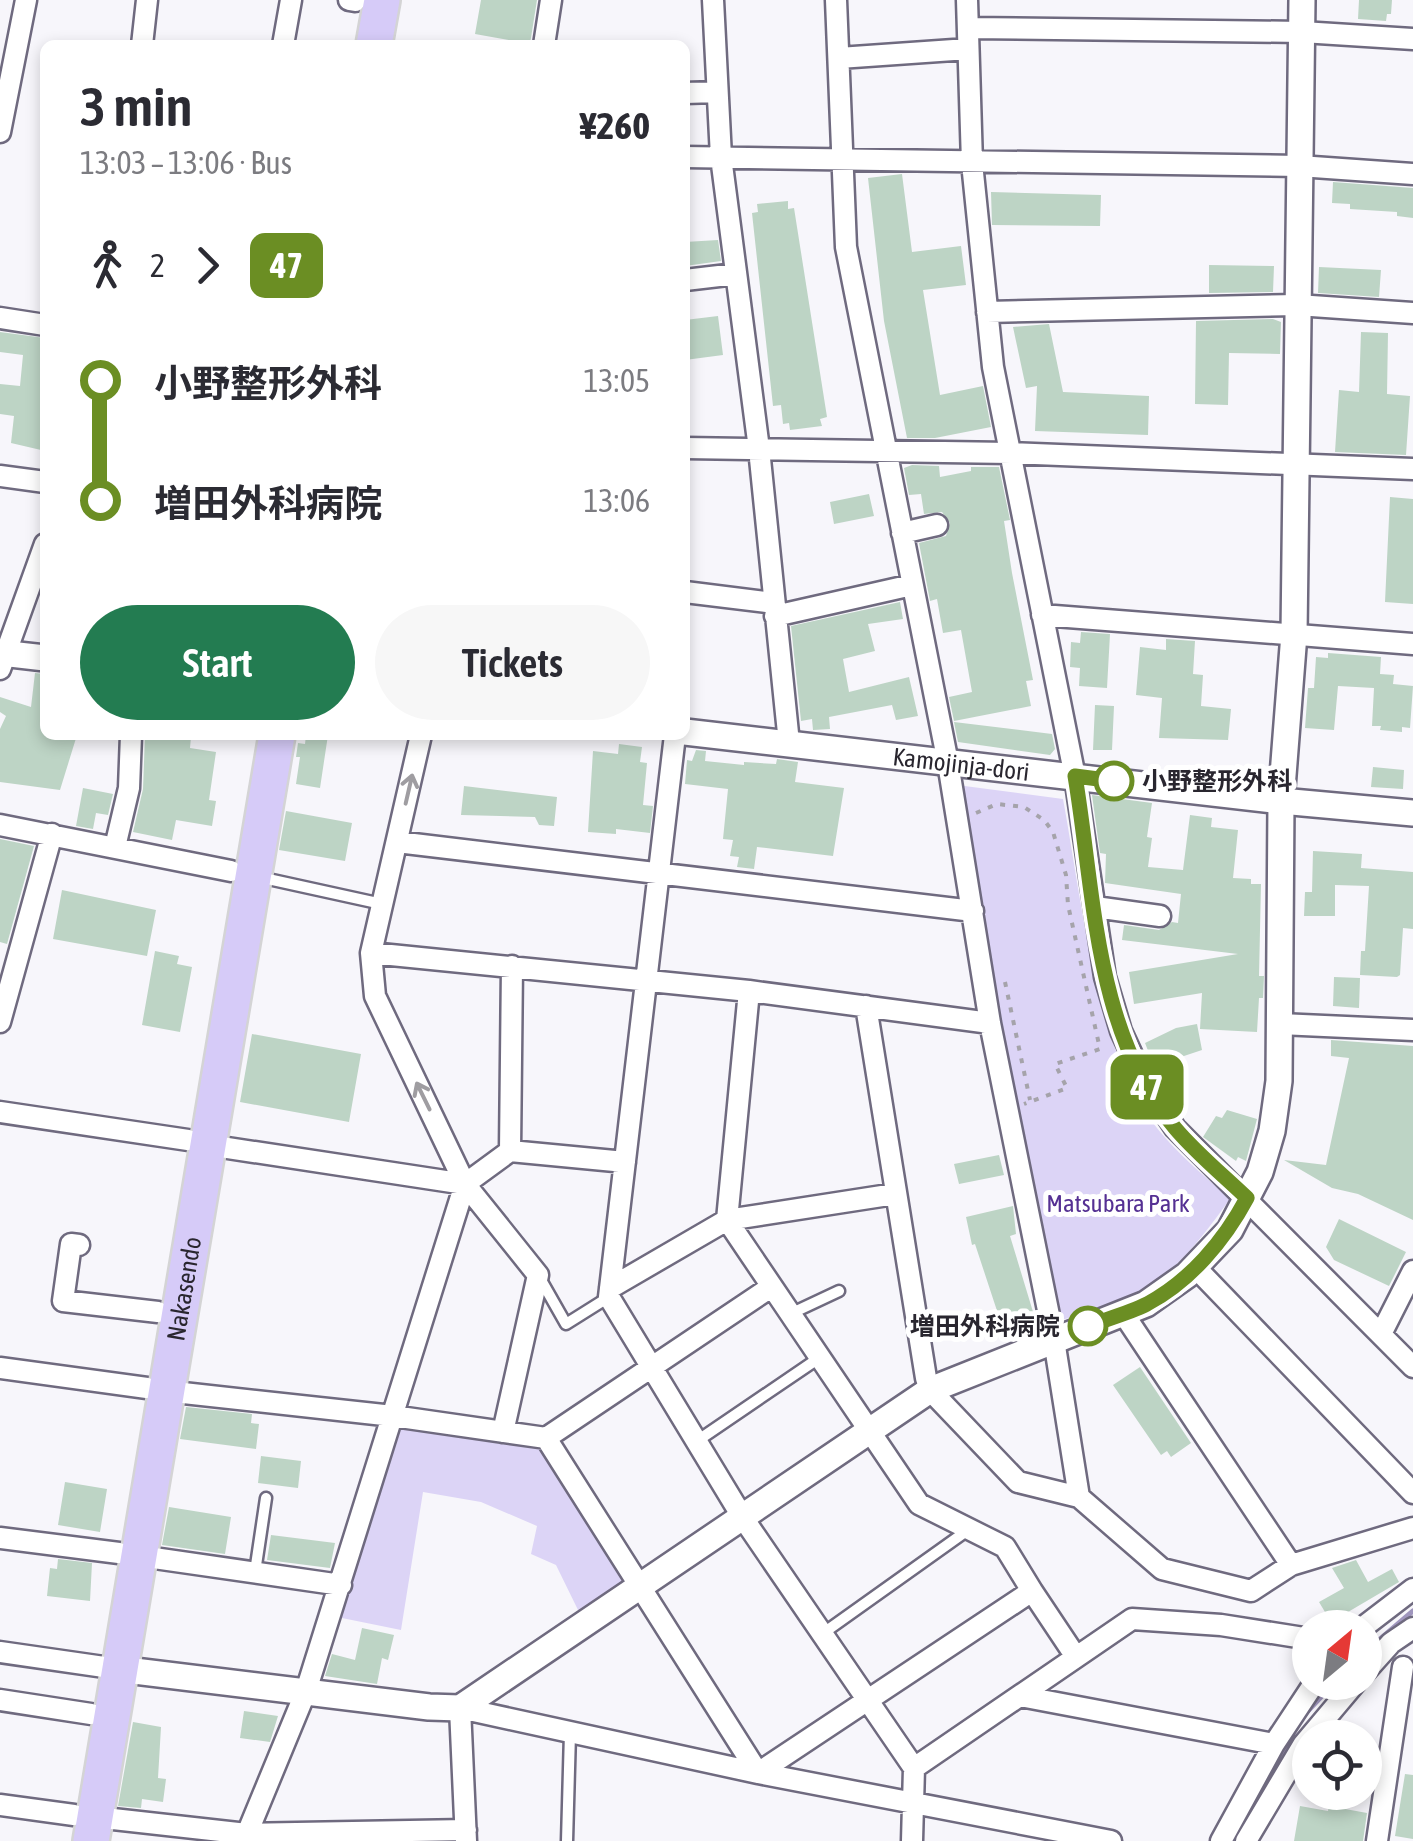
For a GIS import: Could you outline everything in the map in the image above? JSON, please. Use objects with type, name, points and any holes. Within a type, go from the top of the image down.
[{"type":"highway","points":[[375,40],[382,0]]},
{"type":"highway","points":[[395,40],[401,0]]},
{"type":"highway","name":"Nakasendo","points":[[82,1828],[242,874],[254,740]]},
{"type":"highway","name":"Nakasendo","points":[[242,874],[275,740]]},
{"type":"highway","name":"Nakasendo","points":[[156,1390],[158,1312],[198,1142]]},
{"type":"highway","name":"Nakasendo","points":[[82,1828],[91,1714],[108,1667]]},
{"type":"street","points":[[0,132],[3,98],[26,0]]},
{"type":"street","points":[[143,40],[147,0]]},
{"type":"street","points":[[284,40],[292,0]]},
{"type":"street","points":[[545,40],[552,0]]},
{"type":"street","points":[[712,0],[720,157],[759,449],[789,743]]},
{"type":"street","points":[[836,0],[846,246],[948,762],[990,1023],[1054,1340],[1079,1496]]},
{"type":"street","points":[[966,0],[972,163],[993,367],[1075,776],[1105,977],[1121,1031],[1145,1084],[1175,1128],[1413,1367]]},
{"type":"street","points":[[460,1708],[930,1390],[1146,1304],[1196,1267],[1230,1230],[1260,1172],[1272,1131],[1279,1081],[1282,801],[1294,634],[1302,0]]},
{"type":"street","points":[[839,58],[968,39],[1302,32],[1413,39]]},
{"type":"street","points":[[690,92],[717,92]]},
{"type":"street","points":[[690,157],[1299,166],[1413,174]]},
{"type":"street","points":[[690,279],[736,274]]},
{"type":"street","points":[[987,312],[1297,305],[1413,314]]},
{"type":"street","points":[[0,318],[40,324]]},
{"type":"street","points":[[690,448],[1295,462],[1413,469]]},
{"type":"street","points":[[0,476],[40,481]]},
{"type":"street","points":[[902,533],[937,526]]},
{"type":"street","points":[[40,557],[2,659],[40,658]]},
{"type":"street","points":[[690,593],[774,610],[912,585]]},
{"type":"street","points":[[1042,616],[1413,644]]},
{"type":"street","name":"Kamojinja-dori","points":[[690,733],[1413,813]]},
{"type":"street","points":[[115,847],[129,788],[131,740]]},
{"type":"street","points":[[420,740],[372,953],[375,996],[465,1184],[538,1274],[503,1432]]},
{"type":"street","points":[[674,740],[610,1293],[743,1518],[914,1768],[912,1841]]},
{"type":"street","points":[[0,825],[242,874]]},
{"type":"street","points":[[0,1022],[52,834]]},
{"type":"street","points":[[397,842],[972,911]]},
{"type":"street","points":[[1094,907],[1160,916]]},
{"type":"street","points":[[372,953],[646,979],[990,1023]]},
{"type":"street","points":[[510,1151],[512,966]]},
{"type":"street","points":[[749,991],[726,1220],[919,1504],[1005,1548],[1076,1657]]},
{"type":"street","points":[[866,1006],[930,1390],[1018,1482],[1079,1496],[1162,1569],[1251,1591],[1291,1566],[1413,1528]]},
{"type":"street","points":[[1280,1024],[1413,1030]]},
{"type":"street","points":[[0,1112],[465,1184]]},
{"type":"street","points":[[246,1837],[306,1691],[465,1184],[510,1151],[625,1162]]},
{"type":"street","points":[[610,1293],[726,1220],[895,1194]]},
{"type":"street","points":[[78,1245],[71,1244],[64,1301],[158,1312]]},
{"type":"street","points":[[1196,1267],[1413,1493]]},
{"type":"street","points":[[1381,1334],[1413,1271]]},
{"type":"street","points":[[0,1368],[546,1438],[771,1287]]},
{"type":"street","points":[[1123,1312],[1291,1566]]},
{"type":"street","points":[[546,1438],[758,1773]]},
{"type":"street","points":[[0,1538],[341,1585]]},
{"type":"street","points":[[1382,1613],[1413,1589]]},
{"type":"street","points":[[758,1773],[1032,1591]]},
{"type":"street","points":[[914,1768],[1132,1619],[1220,1625],[1292,1636]]},
{"type":"street","points":[[1382,1650],[1413,1628]]},
{"type":"street","points":[[0,1652],[429,1708],[460,1708],[758,1773],[1110,1841]]},
{"type":"street","points":[[1377,1841],[1408,1668],[1382,1664]]},
{"type":"street","points":[[1020,1696],[1274,1744]]},
{"type":"street","points":[[0,1700],[91,1714]]},
{"type":"street","points":[[1221,1841],[1274,1744],[1303,1700]]},
{"type":"street","points":[[1246,1841],[1304,1745],[1341,1700]]},
{"type":"street","points":[[0,1805],[82,1828],[246,1837],[466,1835],[460,1708]]},
{"type":"lane","points":[[242,874],[382,904]]},
{"type":"lane","points":[[538,1274],[566,1324],[610,1293]]},
{"type":"lane","points":[[789,1314],[839,1292]]},
{"type":"lane","points":[[697,1441],[818,1358]]},
{"type":"lane","points":[[255,1573],[266,1498]]},
{"type":"lane","points":[[822,1634],[969,1529]]},
{"type":"lane","points":[[566,1841],[570,1732]]},
{"type":"path","points":[[957,816],[969,816],[997,804],[1024,807],[1044,820],[1053,832],[1066,875],[1068,905],[1100,1050],[1055,1064],[1067,1088],[1008,1110]]},
{"type":"green space","name":"Matsubara Park","points":[[957,785],[1063,799],[1100,997],[1124,1072],[1159,1131],[1230,1199],[1188,1253],[1150,1287],[1117,1304],[1059,1321]]},
{"type":"green space","points":[[405,1427],[540,1443],[631,1579],[579,1612],[556,1565],[531,1554],[537,1526],[481,1502],[423,1492],[401,1630],[337,1617],[397,1431]]},
{"type":"building","points":[[481,0],[537,0],[531,40],[475,34]]},
{"type":"building","points":[[1359,0],[1392,0],[1391,14],[1387,14],[1386,21],[1358,19]]},
{"type":"building","points":[[902,174],[912,252],[961,246],[966,285],[923,290],[940,395],[983,386],[991,427],[935,438],[907,438],[884,321],[868,178]]},
{"type":"building","points":[[1333,182],[1413,188],[1413,218],[1332,203]]},
{"type":"building","points":[[991,192],[1101,195],[1100,226],[992,225]]},
{"type":"building","points":[[788,201],[788,209],[794,208],[827,417],[820,419],[822,426],[790,430],[789,423],[783,424],[781,405],[773,406],[752,213],[758,212],[757,204]]},
{"type":"building","points":[[718,240],[721,261],[690,265],[690,242]]},
{"type":"building","points":[[1209,265],[1274,266],[1273,292],[1209,293]]},
{"type":"building","points":[[1319,267],[1381,270],[1379,297],[1318,293]]},
{"type":"building","points":[[718,316],[723,355],[690,359],[690,319]]},
{"type":"building","points":[[1196,321],[1281,322],[1280,354],[1229,353],[1228,405],[1195,404]]},
{"type":"building","points":[[1049,324],[1063,392],[1149,396],[1148,435],[1035,431],[1037,386],[1026,388],[1013,327]]},
{"type":"building","points":[[0,332],[40,337],[40,450],[11,443],[14,416],[0,414],[0,384],[20,386],[23,355],[0,352]]},
{"type":"building","points":[[1361,332],[1388,333],[1387,394],[1410,396],[1406,455],[1335,452],[1339,390],[1359,392]]},
{"type":"building","points":[[939,466],[940,477],[971,471],[971,467],[999,467],[1010,520],[1004,521],[1012,573],[1033,680],[1026,681],[1031,706],[954,721],[949,697],[972,692],[961,630],[943,633],[937,599],[930,601],[919,543],[946,536],[950,523],[942,512],[924,514],[921,494],[909,495],[904,468]]},
{"type":"building","points":[[869,494],[874,516],[834,524],[830,502]]},
{"type":"building","points":[[1390,497],[1413,499],[1413,604],[1385,602]]},
{"type":"building","points":[[900,602],[903,619],[868,624],[875,651],[843,659],[849,692],[909,677],[918,716],[896,720],[892,705],[829,717],[830,729],[813,730],[812,719],[801,721],[791,626]]},
{"type":"building","points":[[1081,632],[1110,634],[1107,688],[1079,686],[1080,668],[1070,667],[1071,642],[1080,643]]},
{"type":"building","points":[[1166,639],[1195,641],[1193,674],[1203,675],[1201,706],[1231,709],[1228,740],[1159,738],[1162,698],[1136,695],[1140,647],[1166,650]]},
{"type":"building","points":[[1328,653],[1381,657],[1380,674],[1394,675],[1393,684],[1413,686],[1410,728],[1402,727],[1402,732],[1372,726],[1374,688],[1338,686],[1334,730],[1305,728],[1308,688],[1314,688],[1316,657],[1328,658]]},
{"type":"building","points":[[35,673],[40,674],[40,740],[75,740],[60,790],[0,782],[0,729],[6,716],[0,712],[0,697],[31,707]]},
{"type":"building","points":[[1095,705],[1114,706],[1112,750],[1093,750]]},
{"type":"building","points":[[954,722],[1052,734],[1055,749],[1050,755],[958,742]]},
{"type":"building","points":[[145,740],[191,740],[190,748],[216,752],[209,800],[216,801],[212,826],[176,820],[172,840],[133,832],[143,789]]},
{"type":"building","points":[[305,740],[327,740],[320,788],[296,784],[298,743],[305,744]]},
{"type":"building","points":[[619,744],[642,747],[640,762],[647,763],[643,805],[653,806],[650,833],[616,829],[616,834],[588,832],[593,751],[618,754]]},
{"type":"building","points":[[696,750],[706,751],[705,761],[744,765],[776,764],[777,759],[798,762],[795,782],[844,788],[833,856],[757,847],[754,869],[737,867],[739,857],[730,856],[733,840],[723,839],[728,789],[685,784],[687,760],[692,761]]},
{"type":"building","points":[[1373,767],[1404,770],[1403,789],[1371,787]]},
{"type":"building","points":[[464,786],[557,797],[554,826],[539,825],[535,817],[461,815]]},
{"type":"building","points":[[83,788],[113,794],[108,815],[96,813],[93,829],[76,826]]},
{"type":"building","points":[[1092,795],[1152,803],[1148,867],[1183,870],[1190,815],[1212,818],[1211,827],[1238,830],[1233,878],[1261,884],[1259,976],[1264,976],[1257,1032],[1200,1029],[1202,993],[1134,1004],[1129,972],[1238,954],[1122,940],[1124,925],[1159,930],[1172,922],[1178,923],[1181,894],[1105,883],[1106,854],[1100,853]]},
{"type":"building","points":[[286,811],[352,823],[345,861],[279,850]]},
{"type":"building","points":[[0,839],[34,846],[7,944],[0,942]]},
{"type":"building","points":[[1313,851],[1362,854],[1361,868],[1413,872],[1413,929],[1403,928],[1400,975],[1360,975],[1369,886],[1335,885],[1335,916],[1304,916],[1305,892],[1312,892]]},
{"type":"building","points":[[62,890],[156,910],[147,956],[53,939]]},
{"type":"building","points":[[155,951],[179,956],[177,964],[192,967],[180,1032],[142,1025]]},
{"type":"building","points":[[1334,977],[1360,978],[1359,1008],[1333,1006]]},
{"type":"building","points":[[1197,1024],[1202,1050],[1154,1066],[1145,1043],[1176,1028]]},
{"type":"building","points":[[252,1034],[361,1054],[349,1122],[240,1102]]},
{"type":"building","points":[[1331,1040],[1413,1046],[1413,1220],[1358,1194],[1332,1188],[1284,1160],[1326,1165],[1349,1058],[1331,1056]]},
{"type":"building","points":[[1227,1110],[1257,1119],[1246,1161],[1238,1157],[1236,1161],[1203,1137],[1216,1116],[1222,1118]]},
{"type":"building","points":[[999,1155],[1004,1175],[959,1184],[954,1164]]},
{"type":"building","points":[[1013,1206],[1016,1234],[1010,1236],[1037,1325],[1004,1332],[975,1244],[972,1245],[966,1217]]},
{"type":"building","points":[[1339,1219],[1406,1252],[1389,1286],[1334,1260],[1326,1247]]},
{"type":"building","points":[[1140,1367],[1191,1443],[1171,1457],[1167,1451],[1161,1455],[1113,1385]]},
{"type":"building","points":[[186,1407],[252,1414],[251,1423],[259,1424],[256,1449],[180,1439]]},
{"type":"building","points":[[261,1456],[301,1461],[298,1488],[258,1483]]},
{"type":"building","points":[[65,1482],[107,1489],[100,1532],[58,1525]]},
{"type":"building","points":[[169,1507],[231,1517],[225,1554],[162,1545]]},
{"type":"building","points":[[271,1535],[335,1543],[330,1568],[267,1560]]},
{"type":"building","points":[[58,1559],[92,1563],[90,1601],[47,1596],[50,1568],[57,1569]]},
{"type":"building","points":[[1356,1560],[1368,1582],[1392,1569],[1399,1582],[1351,1610],[1324,1610],[1319,1602],[1344,1588],[1332,1568]]},
{"type":"building","points":[[362,1628],[394,1635],[388,1660],[382,1658],[377,1684],[325,1676],[332,1654],[355,1660]]},
{"type":"building","points":[[244,1711],[278,1716],[270,1742],[240,1738]]},
{"type":"building","points":[[133,1722],[161,1727],[158,1778],[166,1779],[163,1802],[142,1799],[141,1808],[118,1806]]},
{"type":"building","points":[[1405,1774],[1413,1775],[1413,1839],[1395,1836]]},
{"type":"building","points":[[1299,1810],[1367,1813],[1363,1841],[1294,1841]]},
{"type":"waterway","points":[[1382,1637],[1413,1611]]},
{"type":"waterway","points":[[1306,1713],[1318,1700]]},
{"type":"waterway","points":[[1236,1834],[1292,1735]]},
{"type":"bus line","name":"47","points":[[1088,1326],[1146,1304],[1188,1276],[1230,1230],[1247,1198],[1175,1128],[1145,1084],[1121,1031],[1105,977],[1075,776],[1114,781]]},
{"type":"place","name":"小野整形外科","points":[[1114,781]]},
{"type":"place","name":"増田外科病院","points":[[1088,1326]]}]
